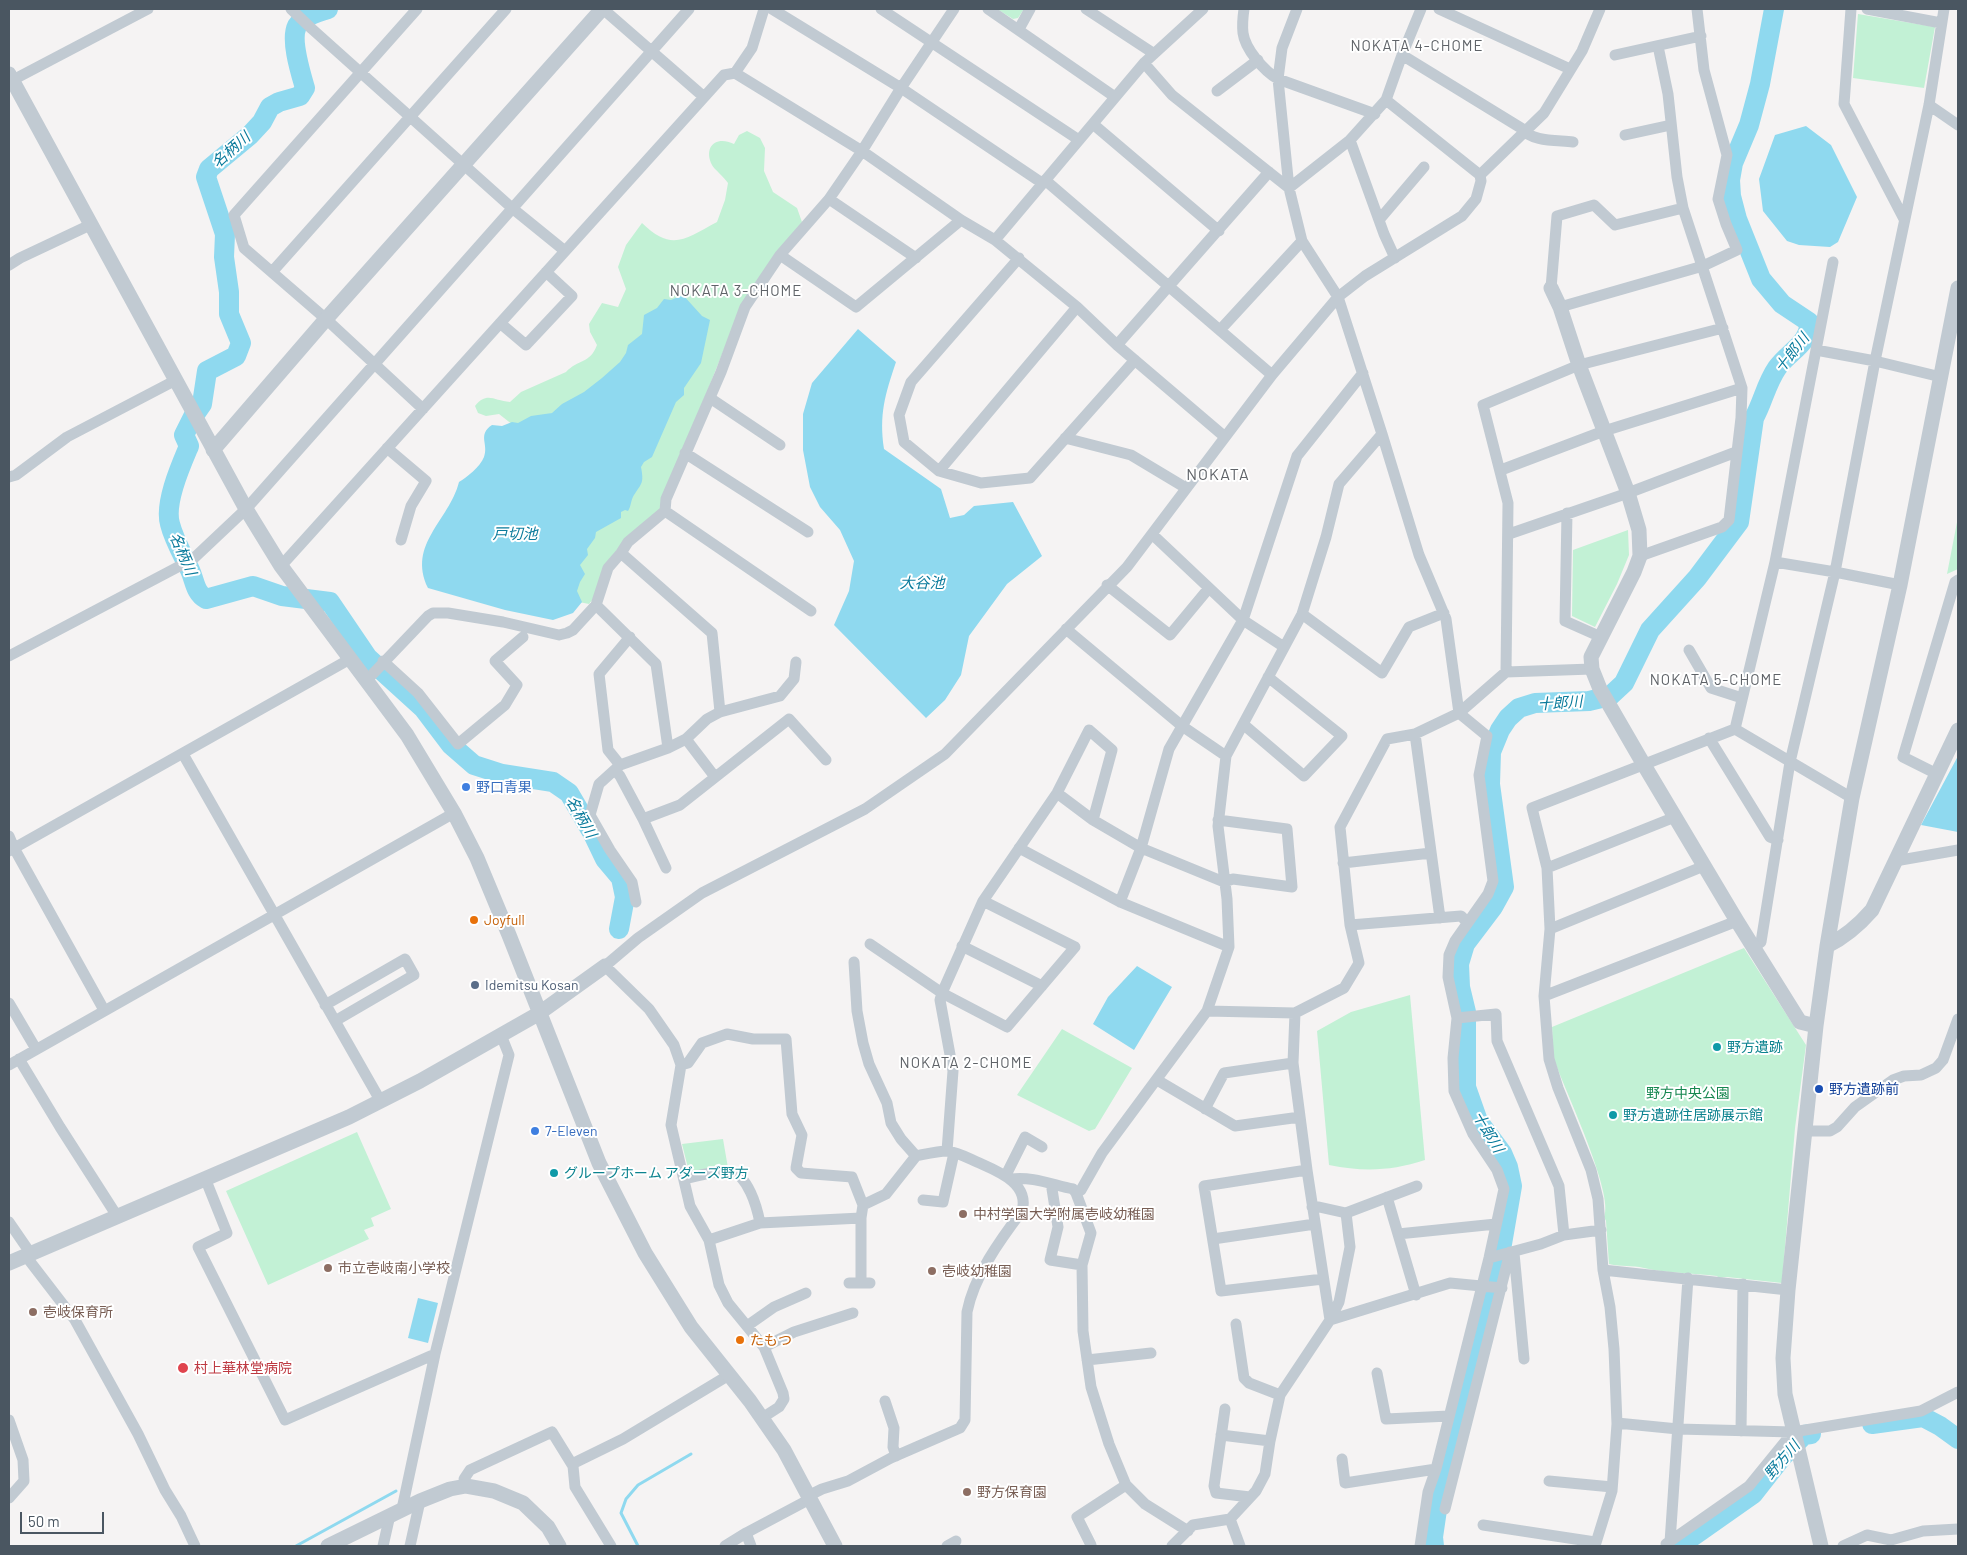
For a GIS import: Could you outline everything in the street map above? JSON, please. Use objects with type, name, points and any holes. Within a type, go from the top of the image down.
[{"type":"street","points":[[148,9],[10,78],[246,509],[281,566],[305,600],[350,659],[371,675],[454,813],[477,858],[599,1164],[645,1253],[691,1327],[762,1418],[784,1450],[835,1546]]},
{"type":"street","points":[[291,9],[512,208],[564,251]]},
{"type":"street","points":[[417,9],[234,215],[244,248],[326,319],[422,409]]},
{"type":"street","points":[[272,272],[506,9]]},
{"type":"street","points":[[214,450],[326,319],[602,9],[652,50],[704,97]]},
{"type":"street","points":[[9,656],[187,562],[246,509],[688,9]]},
{"type":"street","points":[[735,73],[752,48],[764,9]]},
{"type":"street","points":[[772,9],[901,88],[1044,181],[1272,375]]},
{"type":"street","points":[[880,9],[933,42],[1079,140]]},
{"type":"street","points":[[371,675],[433,613],[448,613],[503,622],[559,635],[573,630],[596,605],[608,568],[628,542],[665,511],[666,499],[685,452],[722,372],[745,307],[780,255],[829,199],[862,152],[901,88],[954,9]]},
{"type":"street","points":[[988,9],[1115,97]]},
{"type":"street","points":[[1019,29],[1030,9]]},
{"type":"street","points":[[1086,9],[1153,54]]},
{"type":"street","points":[[1244,9],[1243,33],[1247,44],[1272,76],[1375,114]]},
{"type":"street","points":[[1297,9],[1282,48],[1278,79],[1289,188],[1302,241],[1338,298],[1419,556],[1446,619],[1459,713],[1486,736],[1479,775],[1493,881],[1488,894],[1455,940],[1449,955],[1448,978],[1457,1018],[1453,1058],[1454,1091],[1473,1134],[1497,1170],[1504,1188],[1489,1258],[1436,1469],[1428,1492],[1420,1546]]},
{"type":"street","points":[[1289,188],[1350,140],[1386,100],[1421,9]]},
{"type":"street","points":[[1439,9],[1570,69]]},
{"type":"street","points":[[1560,307],[1703,266],[1737,250],[1718,198],[1727,155],[1704,70],[1697,9]]},
{"type":"street","points":[[1851,9],[1844,104],[1904,219]]},
{"type":"street","points":[[1867,9],[1882,10],[1941,23]]},
{"type":"street","points":[[1754,947],[1761,942],[1790,762],[1835,572],[1875,361],[1929,105],[1944,9]]},
{"type":"street","points":[[995,240],[1144,63],[1196,10]]},
{"type":"street","points":[[1480,175],[1544,113],[1582,51],[1595,10]]},
{"type":"street","points":[[1615,55],[1701,36]]},
{"type":"street","points":[[1640,556],[1722,527],[1729,520],[1741,418],[1742,388],[1683,208],[1677,177],[1668,94],[1658,46]]},
{"type":"street","points":[[1402,55],[1521,128],[1532,137],[1573,142]]},
{"type":"street","points":[[1217,91],[1258,60]]},
{"type":"street","points":[[1144,63],[1172,95],[1289,188]]},
{"type":"street","points":[[281,566],[724,75],[735,73],[862,152],[961,220],[995,240],[1019,258],[1225,437]]},
{"type":"street","points":[[9,1262],[349,1117],[420,1081],[538,1014],[606,966],[638,938],[702,893],[865,809],[945,754],[1107,585],[1127,567],[1272,375],[1338,298],[1365,276],[1462,216],[1476,199],[1481,181],[1480,175],[1386,100]]},
{"type":"street","points":[[1929,105],[1958,125]]},
{"type":"street","points":[[1093,124],[1219,230]]},
{"type":"street","points":[[1625,135],[1671,124]]},
{"type":"street","points":[[1350,140],[1395,258]]},
{"type":"street","points":[[1379,220],[1424,167]]},
{"type":"street","points":[[1117,345],[1170,287],[1269,172]]},
{"type":"street","points":[[829,199],[916,258]]},
{"type":"street","points":[[1683,208],[1615,225],[1594,205],[1557,216],[1551,288],[1560,307],[1579,365],[1628,493],[1640,530],[1640,556],[1634,572],[1591,657],[1592,669],[1600,689],[1644,765],[1800,1022],[1816,1026]]},
{"type":"street","points":[[780,255],[856,308],[961,220]]},
{"type":"street","points":[[9,265],[90,224]]},
{"type":"street","points":[[1220,330],[1302,241]]},
{"type":"street","points":[[1019,258],[911,382],[899,414],[904,442],[939,471],[981,483],[1030,478],[1135,360]]},
{"type":"street","points":[[1735,729],[1775,562],[1833,262]]},
{"type":"street","points":[[500,323],[526,345],[572,296],[546,272]]},
{"type":"street","points":[[1821,1546],[1784,1394],[1782,1373],[1788,1290],[1816,1026],[1827,946],[1852,798],[1900,585],[1958,288]]},
{"type":"street","points":[[939,471],[1077,308]]},
{"type":"street","points":[[1506,672],[1508,503],[1483,405],[1579,365],[1723,328]]},
{"type":"street","points":[[1816,350],[1875,361],[1941,377]]},
{"type":"street","points":[[1120,902],[1141,848],[1169,749],[1243,620],[1297,456],[1362,373]]},
{"type":"street","points":[[9,477],[67,438],[179,385]]},
{"type":"street","points":[[1501,470],[1604,431],[1742,388]]},
{"type":"street","points":[[710,398],[780,445]]},
{"type":"street","points":[[1076,1193],[1081,1190],[1102,1153],[1207,1011],[1229,947],[1218,820],[1226,756],[1302,614],[1326,537],[1339,484],[1382,434]]},
{"type":"street","points":[[1065,438],[1131,455],[1186,488]]},
{"type":"street","points":[[387,448],[426,481],[411,506],[401,540]]},
{"type":"street","points":[[685,452],[808,532]]},
{"type":"street","points":[[1509,534],[1628,493],[1736,452]]},
{"type":"street","points":[[665,511],[811,611]]},
{"type":"street","points":[[1567,513],[1565,621],[1601,637]]},
{"type":"street","points":[[1153,535],[1243,620],[1284,648]]},
{"type":"street","points":[[621,553],[712,633],[720,712]]},
{"type":"street","points":[[1775,562],[1900,585]]},
{"type":"street","points":[[1937,774],[1903,757],[1955,582],[1958,580]]},
{"type":"street","points":[[1107,585],[1170,636],[1209,588]]},
{"type":"street","points":[[596,605],[656,664],[668,748]]},
{"type":"street","points":[[1302,614],[1382,673],[1409,626],[1444,613]]},
{"type":"street","points":[[1066,629],[1182,726],[1226,756]]},
{"type":"street","points":[[384,662],[418,693],[458,744],[504,705],[517,685],[495,661],[523,637]]},
{"type":"street","points":[[630,637],[599,674],[608,750],[666,868]]},
{"type":"street","points":[[1689,650],[1711,688],[1742,698]]},
{"type":"street","points":[[11,850],[350,659]]},
{"type":"street","points":[[636,902],[632,882],[610,850],[590,815],[599,784],[618,768],[686,739],[707,719],[720,712],[780,696],[794,679],[796,662]]},
{"type":"street","points":[[1207,1011],[1295,1013],[1344,988],[1359,963],[1350,925],[1340,827],[1387,740],[1415,734],[1459,713],[1506,672],[1592,669]]},
{"type":"street","points":[[1244,724],[1304,776],[1342,736],[1268,677]]},
{"type":"street","points":[[643,820],[680,805],[789,719],[826,760]]},
{"type":"street","points":[[1735,729],[1852,798]]},
{"type":"street","points":[[1483,1525],[1595,1544],[1612,1487],[1617,1422],[1613,1332],[1603,1270],[1598,1199],[1591,1170],[1558,1088],[1549,1059],[1544,996],[1550,929],[1547,868],[1532,808],[1735,729]]},
{"type":"street","points":[[923,1200],[944,1202],[950,1152],[953,1071],[940,1000],[942,993],[983,901],[1057,793],[1089,730],[1112,750],[1093,820]]},
{"type":"street","points":[[1827,946],[1838,941],[1858,925],[1872,910],[1958,730]]},
{"type":"street","points":[[1415,734],[1440,918]]},
{"type":"street","points":[[1710,738],[1770,837],[1778,840]]},
{"type":"street","points":[[686,739],[715,777]]},
{"type":"street","points":[[183,754],[380,1100]]},
{"type":"street","points":[[1057,793],[1093,820],[1141,848],[1224,882],[1233,879],[1292,887],[1288,829],[1218,820]]},
{"type":"street","points":[[9,1064],[454,813]]},
{"type":"street","points":[[1547,868],[1675,817]]},
{"type":"street","points":[[9,836],[11,850],[104,1010]]},
{"type":"street","points":[[1019,848],[1120,902],[1229,947]]},
{"type":"street","points":[[1895,861],[1958,850]]},
{"type":"street","points":[[1343,864],[1431,853]]},
{"type":"street","points":[[1550,929],[1704,866]]},
{"type":"street","points":[[870,944],[942,993],[1007,1027],[1075,947],[983,901]]},
{"type":"street","points":[[1350,925],[1461,916],[1467,922]]},
{"type":"street","points":[[1544,996],[1737,921]]},
{"type":"street","points":[[962,946],[1042,986]]},
{"type":"street","points":[[325,1005],[405,959],[414,975],[334,1021]]},
{"type":"street","points":[[854,962],[857,1011],[869,1064],[887,1103],[891,1123],[900,1139],[916,1156]]},
{"type":"street","points":[[606,966],[649,1009],[674,1044],[681,1065],[671,1125],[690,1206],[709,1240],[719,1285],[728,1303],[764,1347],[784,1399],[779,1407],[762,1418]]},
{"type":"street","points":[[9,1003],[36,1049]]},
{"type":"street","points":[[1295,1013],[1293,1063],[1312,1207],[1330,1320]]},
{"type":"street","points":[[1457,1018],[1496,1014],[1497,1041],[1559,1186],[1564,1235]]},
{"type":"street","points":[[1806,1131],[1830,1131],[1855,1106],[1892,1080],[1904,1076],[1921,1076],[1936,1068],[1943,1060],[1958,1019]]},
{"type":"street","points":[[681,1065],[688,1063],[702,1043],[727,1034],[753,1039],[786,1039],[792,1114],[802,1135],[796,1168],[801,1173],[852,1177],[863,1205],[861,1218],[866,1282],[849,1283]]},
{"type":"street","points":[[383,1546],[396,1512],[509,1055],[501,1035]]},
{"type":"street","points":[[19,1059],[117,1216]]},
{"type":"street","points":[[1205,1109],[1224,1073],[1293,1063]]},
{"type":"street","points":[[1157,1080],[1235,1126],[1300,1117]]},
{"type":"street","points":[[1008,1177],[1025,1138],[1042,1147]]},
{"type":"street","points":[[726,1546],[822,1489],[848,1481],[896,1456],[960,1428],[965,1420],[967,1312],[969,1303],[992,1252],[1022,1211],[1025,1203],[1017,1185],[1008,1177],[950,1152],[916,1156],[886,1194],[863,1205]]},
{"type":"street","points":[[1307,1170],[1204,1186],[1221,1291],[1323,1279]]},
{"type":"street","points":[[684,1179],[729,1171],[742,1176],[750,1195],[756,1202],[760,1223]]},
{"type":"street","points":[[1008,1177],[1021,1177],[1073,1189],[1076,1193],[1091,1232],[1082,1265],[1083,1331],[1091,1387],[1109,1444],[1126,1485],[1145,1504],[1188,1531]]},
{"type":"street","points":[[205,1178],[227,1233],[198,1247],[285,1420],[435,1354]]},
{"type":"street","points":[[1053,1185],[1052,1190],[1058,1227],[1050,1260],[1082,1265]]},
{"type":"street","points":[[1312,1207],[1346,1212],[1417,1186]]},
{"type":"street","points":[[1387,1197],[1416,1294]]},
{"type":"street","points":[[1172,1546],[1193,1525],[1230,1519],[1256,1491],[1265,1474],[1280,1395],[1330,1320],[1339,1302],[1350,1247],[1346,1212]]},
{"type":"street","points":[[709,1240],[760,1223],[861,1218]]},
{"type":"street","points":[[9,1222],[28,1254],[74,1320],[138,1434],[164,1490],[181,1516],[194,1546]]},
{"type":"street","points":[[1213,1239],[1315,1224]]},
{"type":"street","points":[[1398,1234],[1496,1224]]},
{"type":"street","points":[[1489,1258],[1541,1244],[1564,1235],[1601,1230]]},
{"type":"street","points":[[1445,1509],[1512,1252]]},
{"type":"street","points":[[1512,1252],[1524,1359]]},
{"type":"street","points":[[1603,1270],[1788,1290]]},
{"type":"street","points":[[1667,1544],[1678,1429],[1688,1278]]},
{"type":"street","points":[[1330,1320],[1450,1283],[1502,1288]]},
{"type":"street","points":[[1741,1431],[1743,1284]]},
{"type":"street","points":[[747,1326],[774,1307],[806,1293]]},
{"type":"street","points":[[764,1347],[794,1332],[853,1313]]},
{"type":"street","points":[[1236,1324],[1244,1378],[1249,1383],[1280,1395]]},
{"type":"street","points":[[1087,1360],[1151,1353]]},
{"type":"street","points":[[1377,1373],[1386,1419],[1449,1416]]},
{"type":"street","points":[[572,1464],[623,1439],[729,1375]]},
{"type":"street","points":[[1617,1422],[1678,1429],[1793,1432],[1921,1411],[1958,1392]]},
{"type":"street","points":[[885,1400],[894,1428],[893,1447],[896,1456]]},
{"type":"street","points":[[1225,1410],[1214,1486],[1216,1493],[1250,1497]]},
{"type":"street","points":[[9,1420],[23,1460],[24,1481],[9,1498]]},
{"type":"street","points":[[466,1486],[464,1479],[470,1470],[552,1432],[572,1464],[575,1487],[611,1546]]},
{"type":"street","points":[[1667,1544],[1749,1486],[1793,1432]]},
{"type":"street","points":[[1221,1435],[1270,1441]]},
{"type":"street","points":[[1342,1459],[1345,1483],[1436,1469]]},
{"type":"street","points":[[1550,1481],[1612,1487]]},
{"type":"street","points":[[1091,1545],[1077,1518],[1126,1485]]},
{"type":"street","points":[[328,1546],[420,1501],[450,1489],[466,1486],[494,1490],[523,1503],[548,1527],[559,1546]]},
{"type":"street","points":[[410,1546],[420,1501]]},
{"type":"street","points":[[1230,1519],[1240,1546]]},
{"type":"street","points":[[1843,1546],[1867,1535],[1891,1540],[1923,1531],[1958,1529]]},
{"type":"street","points":[[746,1533],[751,1546]]},
{"type":"green space","points":[[997,9],[1024,9],[1018,18],[1013,19]]},
{"type":"green space","points":[[1858,14],[1935,27],[1924,88],[1853,78]]},
{"type":"green space","points":[[747,131],[760,138],[765,148],[764,171],[773,192],[797,208],[802,222],[741,307],[660,509],[629,536],[589,604],[579,602],[575,597],[575,571],[644,337],[622,364],[600,383],[556,412],[513,425],[499,414],[486,416],[478,413],[475,406],[479,401],[487,398],[510,402],[521,392],[566,372],[591,355],[597,345],[590,332],[589,324],[602,303],[618,307],[626,289],[618,267],[626,245],[642,223],[662,237],[670,240],[679,240],[717,222],[725,200],[728,183],[712,165],[709,153],[710,148],[713,144],[722,141],[734,144],[739,135]]},
{"type":"green space","points":[[1958,517],[1958,569],[1947,574]]},
{"type":"green space","points":[[1628,530],[1629,555],[1617,584],[1595,627],[1572,616],[1573,550]]},
{"type":"green space","name":"野方中央公園","points":[[1744,948],[1806,1045],[1795,1128],[1782,1283],[1727,1277],[1719,1278],[1717,1276],[1609,1264],[1602,1187],[1596,1165],[1554,1058],[1552,1027]]},
{"type":"green space","points":[[1410,995],[1425,1160],[1413,1164],[1377,1169],[1354,1169],[1329,1165],[1317,1031],[1351,1012]]},
{"type":"green space","points":[[1062,1029],[1132,1068],[1095,1129],[1089,1131],[1017,1095]]},
{"type":"green space","points":[[357,1132],[391,1209],[371,1218],[374,1226],[364,1230],[369,1239],[268,1285],[226,1191]]},
{"type":"green space","points":[[723,1139],[728,1168],[690,1176],[682,1144]]},
{"type":"water","points":[[1806,126],[1831,145],[1857,197],[1838,242],[1830,247],[1799,245],[1787,241],[1763,211],[1759,179],[1775,135]]},
{"type":"water","name":"戸切池","points":[[683,295],[702,316],[710,320],[701,363],[684,388],[684,395],[676,402],[652,457],[644,462],[641,467],[642,482],[633,497],[628,511],[621,512],[621,518],[596,532],[595,538],[587,549],[588,555],[580,565],[585,574],[577,591],[582,602],[573,613],[553,620],[505,610],[428,588],[423,572],[423,558],[426,545],[454,496],[459,482],[482,461],[485,452],[485,432],[492,425],[502,426],[512,422],[518,423],[531,416],[552,413],[562,404],[584,392],[620,362],[626,353],[628,345],[642,334],[644,315],[657,308],[664,299],[671,300]]},
{"type":"water","name":"大谷池","points":[[858,329],[896,362],[884,405],[882,425],[884,449],[941,489],[950,518],[964,515],[974,506],[1013,502],[1042,556],[1007,584],[969,636],[961,675],[945,700],[926,718],[834,625],[849,591],[854,561],[840,530],[820,507],[810,487],[803,450],[803,414],[812,383]]},
{"type":"water","points":[[1958,756],[1958,832],[1921,825]]},
{"type":"water","points":[[1137,966],[1172,987],[1134,1050],[1093,1024],[1108,997]]},
{"type":"water","points":[[418,1298],[438,1303],[428,1343],[408,1338]]},
{"type":"waterway","name":"名柄川","points":[[328,9],[307,17],[297,26],[295,32],[295,48],[305,88],[300,96],[279,102],[270,107],[262,122],[250,135],[209,169],[206,177],[225,234],[224,257],[229,292],[229,314],[241,343],[236,356],[207,371],[202,404],[184,435],[189,446],[171,495],[169,506],[170,524],[197,590],[206,599],[253,586],[282,596],[330,602],[368,658],[423,708],[451,745],[474,765],[502,774],[553,782],[569,793],[605,859],[621,878],[625,897],[619,929]]},
{"type":"waterway","name":"十郎川","points":[[1434,1546],[1433,1537],[1440,1489],[1498,1267],[1512,1186],[1508,1167],[1502,1153],[1478,1121],[1466,1087],[1466,1012],[1460,987],[1459,964],[1465,944],[1493,907],[1504,887],[1490,784],[1491,752],[1500,730],[1508,718],[1519,708],[1535,703],[1589,701],[1610,696],[1624,683],[1650,630],[1697,578],[1739,522],[1754,418],[1773,374],[1782,362],[1803,342],[1809,329],[1809,322],[1782,304],[1761,279],[1737,219],[1731,196],[1730,180],[1733,163],[1749,125],[1760,84],[1774,9]]},
{"type":"waterway","name":"野方川","points":[[1872,1424],[1923,1417],[1958,1439]]},
{"type":"waterway","name":"野方川","points":[[1679,1546],[1753,1494],[1782,1457],[1804,1435],[1811,1434]]},
{"type":"waterway","points":[[638,1546],[621,1513],[626,1499],[638,1485],[691,1454]]},
{"type":"waterway","points":[[296,1546],[396,1491]]},
{"type":"place","name":"野口青果","points":[[466,787]]},
{"type":"place","name":"Joyfull","points":[[474,920]]},
{"type":"place","name":"Idemitsu Kosan","points":[[475,985]]},
{"type":"place","name":"野方遺跡","points":[[1717,1047]]},
{"type":"place","name":"野方遺跡前","points":[[1819,1089]]},
{"type":"place","name":"野方遺跡住居跡展示館","points":[[1613,1115]]},
{"type":"place","name":"7-Eleven","points":[[535,1131]]},
{"type":"place","name":"グループホーム アダーズ野方","points":[[554,1173]]},
{"type":"place","name":"中村学園大学附属壱岐幼稚園","points":[[963,1214]]},
{"type":"place","name":"市立壱岐南小学校","points":[[328,1268]]},
{"type":"place","name":"壱岐幼稚園","points":[[932,1271]]},
{"type":"place","name":"壱岐保育所","points":[[33,1312]]},
{"type":"place","name":"たもつ","points":[[740,1340]]},
{"type":"place","name":"村上華林堂病院","points":[[183,1368]]},
{"type":"place","name":"野方保育園","points":[[967,1492]]},
{"type":"district","name":"NOKATA 4-CHOME","points":[[1417,46]]},
{"type":"district","name":"NOKATA 3-CHOME","points":[[736,291]]},
{"type":"district","name":"NOKATA","points":[[1218,475]]},
{"type":"district","name":"NOKATA 5-CHOME","points":[[1716,680]]},
{"type":"district","name":"NOKATA 2-CHOME","points":[[966,1063]]}]
